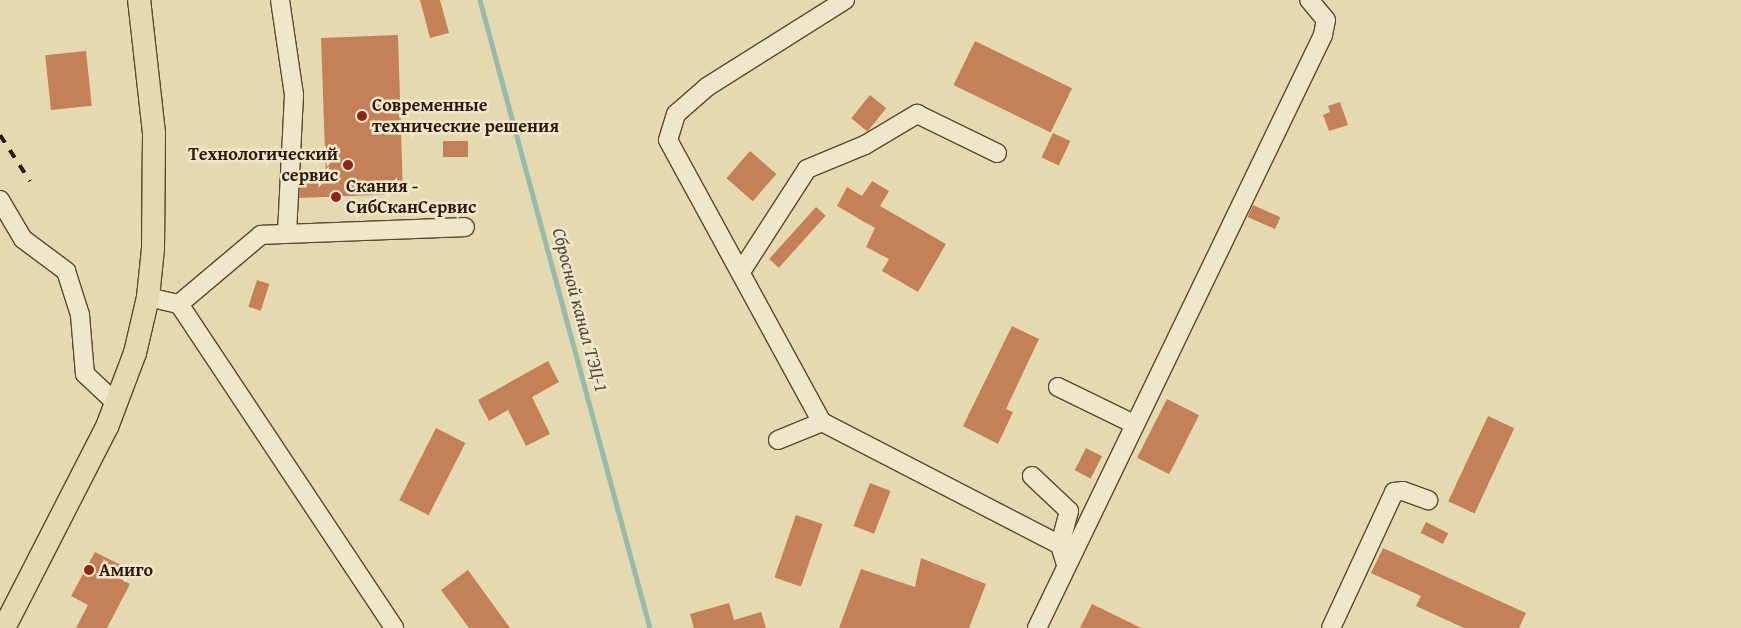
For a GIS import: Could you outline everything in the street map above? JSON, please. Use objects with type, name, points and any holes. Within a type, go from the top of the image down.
[{"type":"main road","points":[[4,628],[107,428],[135,353],[148,297],[153,249],[154,133],[139,0]]},
{"type":"street","points":[[280,0],[294,95],[287,232]]},
{"type":"street","points":[[845,0],[707,86],[676,114],[668,140],[742,270],[822,422],[1060,545]]},
{"type":"street","points":[[1037,628],[1323,35],[1326,20],[1309,0]]},
{"type":"street","points":[[742,270],[807,169],[865,145],[917,114],[997,153]]},
{"type":"street","points":[[0,200],[23,239],[66,271],[80,315],[85,374],[116,403]]},
{"type":"street","points":[[180,304],[262,234],[465,227]]},
{"type":"street","points":[[148,297],[180,304],[394,628]]},
{"type":"street","points":[[1058,387],[1134,424]]},
{"type":"street","points":[[778,440],[822,422]]},
{"type":"street","points":[[1032,476],[1068,511],[1060,545],[1066,565]]},
{"type":"street","points":[[1331,628],[1394,492],[1403,491],[1428,500]]},
{"type":"building","points":[[420,0],[440,0],[449,33],[430,38]]},
{"type":"building","name":"Современные технические решения","points":[[398,35],[403,194],[299,198],[300,181],[326,181],[321,38]]},
{"type":"building","points":[[975,41],[1072,88],[1051,132],[954,85]]},
{"type":"building","points":[[86,51],[92,106],[51,110],[45,55]]},
{"type":"building","points":[[870,95],[886,108],[867,132],[851,118]]},
{"type":"building","points":[[1340,102],[1348,125],[1329,131],[1323,115],[1330,112],[1328,106]]},
{"type":"building","points":[[1053,133],[1070,141],[1059,166],[1042,157]]},
{"type":"building","points":[[443,141],[468,141],[468,157],[443,157]]},
{"type":"building","points":[[750,151],[776,174],[753,201],[726,178]]},
{"type":"building","points":[[872,181],[889,191],[880,206],[946,244],[918,292],[882,271],[889,259],[866,247],[875,228],[837,206],[847,187],[862,196]]},
{"type":"building","points":[[1253,205],[1280,217],[1275,229],[1248,217]]},
{"type":"building","points":[[816,207],[826,216],[779,268],[769,259]]},
{"type":"building","points":[[257,280],[269,284],[261,311],[248,307]]},
{"type":"building","points":[[1012,326],[1039,339],[1006,409],[1013,412],[998,444],[963,426]]},
{"type":"building","points":[[548,361],[559,382],[532,397],[550,434],[526,446],[508,410],[489,421],[478,400]]},
{"type":"building","points":[[1167,399],[1199,415],[1169,474],[1137,458]]},
{"type":"building","points":[[1488,416],[1514,428],[1475,513],[1448,501]]},
{"type":"building","points":[[436,428],[465,443],[429,515],[399,500]]},
{"type":"building","points":[[1086,448],[1102,456],[1091,478],[1075,470]]},
{"type":"building","points":[[870,483],[891,491],[874,534],[854,526]]},
{"type":"building","points":[[796,515],[822,524],[801,587],[775,577]]},
{"type":"building","points":[[1426,522],[1448,533],[1443,544],[1421,533]]},
{"type":"building","points":[[1383,548],[1526,613],[1519,628],[1464,628],[1416,606],[1421,596],[1371,573]]},
{"type":"building","points":[[95,552],[123,566],[117,577],[130,584],[107,628],[76,628],[88,605],[71,596]]},
{"type":"building","points":[[921,558],[986,584],[969,628],[839,628],[861,569],[915,587]]},
{"type":"building","points":[[468,570],[510,628],[469,628],[441,590]]},
{"type":"building","points":[[729,603],[734,620],[761,612],[766,628],[694,628],[690,614]]},
{"type":"building","points":[[1092,604],[1141,628],[1080,628]]},
{"type":"waterway","name":"Сбросной канал ТЭЦ-1","points":[[480,0],[650,628]]},
{"type":"railway","points":[[0,135],[30,181]]},
{"type":"place","name":"Современные технические решения","points":[[362,116]]},
{"type":"place","name":"Технологический сервис","points":[[348,165]]},
{"type":"place","name":"Скания - СибСканСервис","points":[[336,197]]},
{"type":"place","name":"Амиго","points":[[89,570]]}]
